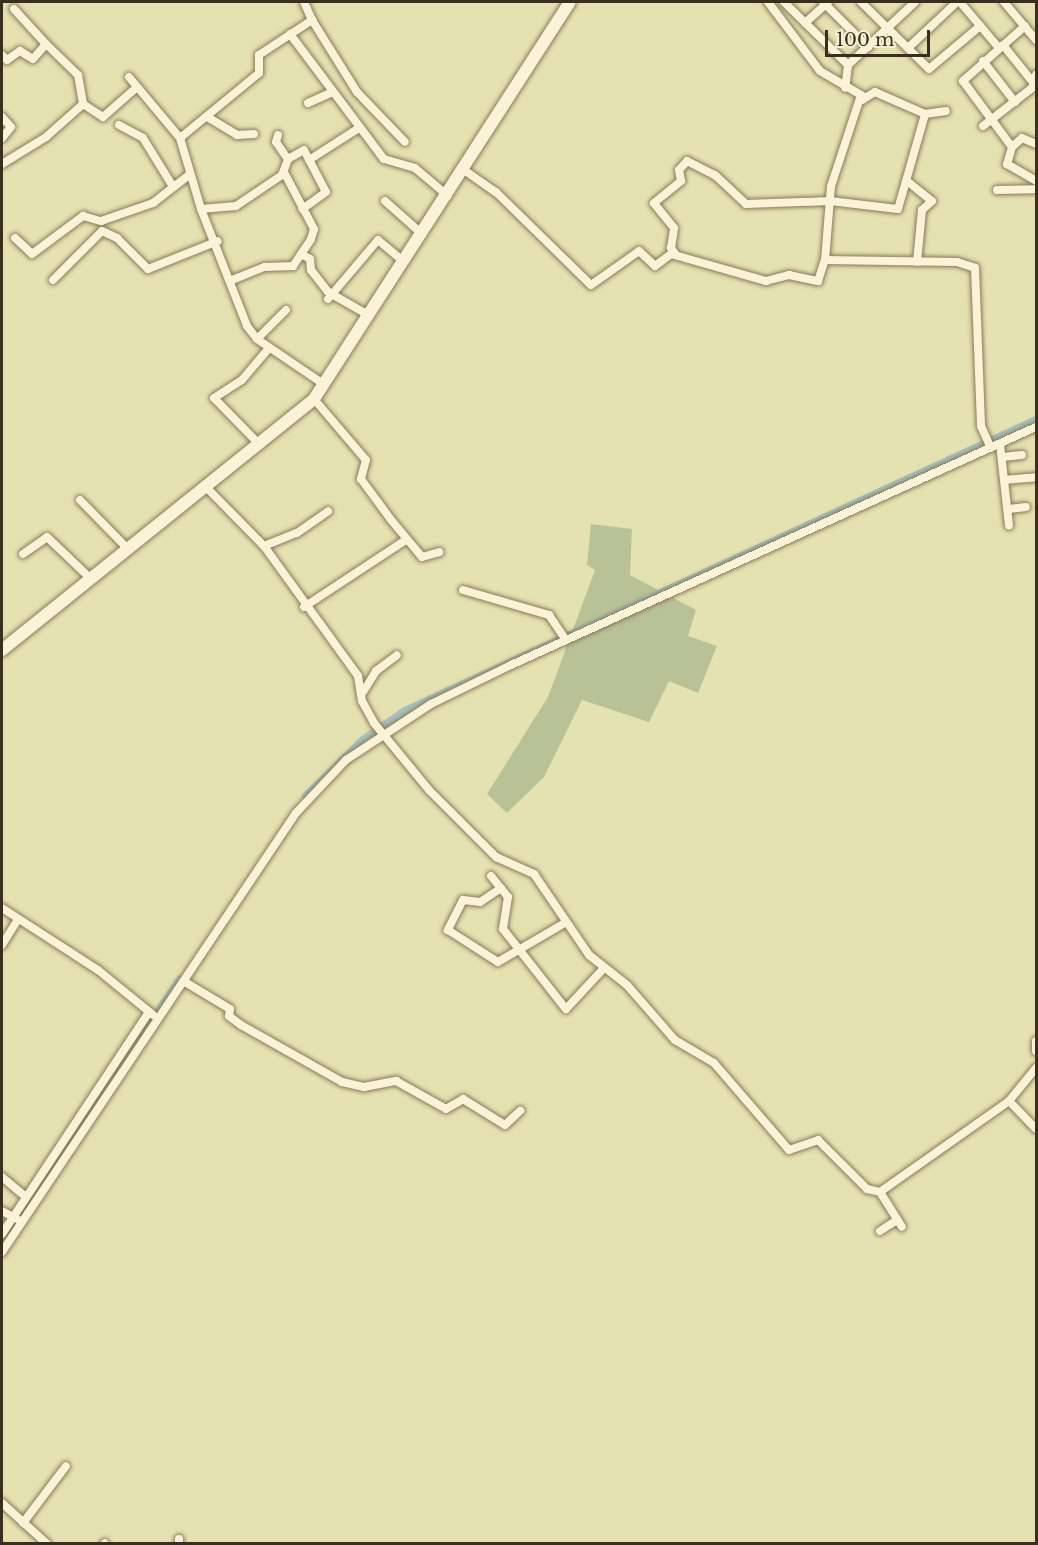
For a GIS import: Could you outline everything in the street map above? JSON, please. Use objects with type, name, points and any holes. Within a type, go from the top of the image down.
[{"type":"street","points":[[304,2],[312,20],[357,92],[405,142]]},
{"type":"street","points":[[2,650],[125,546],[314,399],[326,385],[448,196],[570,2]]},
{"type":"street","points":[[768,2],[820,71],[862,100]]},
{"type":"street","points":[[784,2],[848,64]]},
{"type":"street","points":[[805,23],[825,2],[867,47]]},
{"type":"street","points":[[864,5],[875,2]]},
{"type":"street","points":[[845,88],[848,64],[915,2]]},
{"type":"street","points":[[908,48],[959,2],[980,26],[1034,78],[1032,88],[983,126]]},
{"type":"street","points":[[1005,2],[1036,40]]},
{"type":"street","points":[[864,5],[929,69],[980,26]]},
{"type":"street","points":[[14,9],[78,75],[83,104],[105,117],[137,87]]},
{"type":"street","points":[[180,138],[209,118],[261,71],[259,56],[312,20]]},
{"type":"street","points":[[1012,147],[994,118],[963,81],[1025,26]]},
{"type":"street","points":[[290,34],[384,159],[415,168],[448,196]]},
{"type":"street","points":[[2,55],[7,60],[21,51],[33,59],[46,44]]},
{"type":"street","points":[[983,61],[1015,102]]},
{"type":"street","points":[[129,77],[180,138],[189,175],[201,209],[218,241],[257,339],[326,385]]},
{"type":"street","points":[[308,103],[333,92]]},
{"type":"street","points":[[464,170],[496,192],[584,283],[601,283],[639,252],[659,266],[668,255],[676,255],[766,281],[789,275],[818,281],[825,260],[830,201],[862,100],[875,92],[925,114],[946,111]]},
{"type":"street","points":[[2,164],[39,143],[83,104]]},
{"type":"street","points":[[676,255],[671,248],[674,228],[654,203],[681,181],[678,170],[687,161],[715,175],[746,204],[830,201],[899,209],[925,114]]},
{"type":"street","points":[[2,117],[11,127],[2,138]]},
{"type":"street","points":[[209,118],[237,135],[254,134]]},
{"type":"street","points":[[119,125],[143,138],[172,185]]},
{"type":"street","points":[[309,160],[359,128]]},
{"type":"street","points":[[278,135],[276,142],[288,159]]},
{"type":"street","points":[[1036,144],[1022,138],[1012,147],[1006,164],[1036,181]]},
{"type":"street","points":[[201,209],[236,206],[284,172],[288,159],[304,150],[326,192],[303,209]]},
{"type":"street","points":[[232,280],[265,267],[291,267],[301,254],[314,229],[284,172]]},
{"type":"street","points":[[15,238],[32,254],[83,216],[101,221],[153,203],[172,185],[189,175]]},
{"type":"street","points":[[907,181],[932,201],[922,210],[917,262]]},
{"type":"street","points":[[997,190],[1036,189]]},
{"type":"street","points":[[385,201],[422,234]]},
{"type":"street","points":[[101,221],[108,232],[148,269],[218,241]]},
{"type":"street","points":[[53,280],[101,232],[108,232]]},
{"type":"street","points":[[330,296],[380,240],[404,262]]},
{"type":"street","points":[[301,254],[330,296],[370,316]]},
{"type":"street","points":[[825,260],[957,261],[975,268],[974,321],[985,433],[990,446]]},
{"type":"street","points":[[257,339],[286,310]]},
{"type":"street","points":[[259,444],[214,398],[242,380],[269,348]]},
{"type":"street","points":[[314,399],[366,460],[362,482],[407,539],[424,558],[439,552]]},
{"type":"street","points":[[2,1252],[26,1197],[153,1015],[185,982],[296,813],[380,728],[565,636],[1036,427]]},
{"type":"street","points":[[1000,444],[1009,509],[1009,526]]},
{"type":"street","points":[[1002,457],[1022,455]]},
{"type":"street","points":[[1004,480],[1036,477]]},
{"type":"street","points":[[204,485],[264,546],[304,607],[358,676],[380,728],[429,790],[487,849],[539,880],[563,924],[604,968],[627,985],[675,1040],[730,1078],[789,1150],[818,1140],[867,1189],[880,1192],[900,1224],[880,1231]]},
{"type":"street","points":[[80,500],[125,546]]},
{"type":"street","points":[[1009,509],[1026,507]]},
{"type":"street","points":[[264,546],[297,533],[328,511]]},
{"type":"street","points":[[23,554],[47,537],[88,576]]},
{"type":"street","points":[[304,607],[407,539]]},
{"type":"street","points":[[463,590],[549,615],[565,636]]},
{"type":"street","points":[[363,692],[376,671],[397,655]]},
{"type":"street","points":[[492,876],[508,897],[503,929],[517,950],[566,1010],[604,968]]},
{"type":"street","points":[[501,888],[480,902],[463,900],[445,926],[495,961],[563,924]]},
{"type":"street","points":[[2,908],[17,921],[89,963],[153,1015]]},
{"type":"street","points":[[2,945],[17,921]]},
{"type":"street","points":[[185,982],[230,1009],[229,1016],[242,1025],[342,1082],[364,1087],[396,1081],[449,1110],[460,1097],[505,1125],[520,1111]]},
{"type":"street","points":[[2,1234],[17,1219],[153,1015]]},
{"type":"street","points":[[1036,1041],[1036,1051]]},
{"type":"street","points":[[880,1192],[1009,1101],[1036,1068]]},
{"type":"street","points":[[1009,1101],[1036,1129]]},
{"type":"street","points":[[2,1178],[26,1197]]},
{"type":"street","points":[[2,1211],[17,1219]]},
{"type":"street","points":[[23,1523],[66,1466]]},
{"type":"street","points":[[2,1503],[47,1544]]},
{"type":"shaded area","points":[[2,2],[1036,2],[1036,1543],[2,1544]]},
{"type":"green space","points":[[591,524],[632,529],[630,575],[696,610],[688,636],[717,646],[698,693],[669,681],[649,722],[582,700],[544,777],[507,813],[487,794],[548,697],[595,570],[587,565]]},
{"type":"waterway","points":[[306,796],[363,740],[405,711],[1036,420]]},
{"type":"waterway","points":[[2,1243],[180,979]]}]
